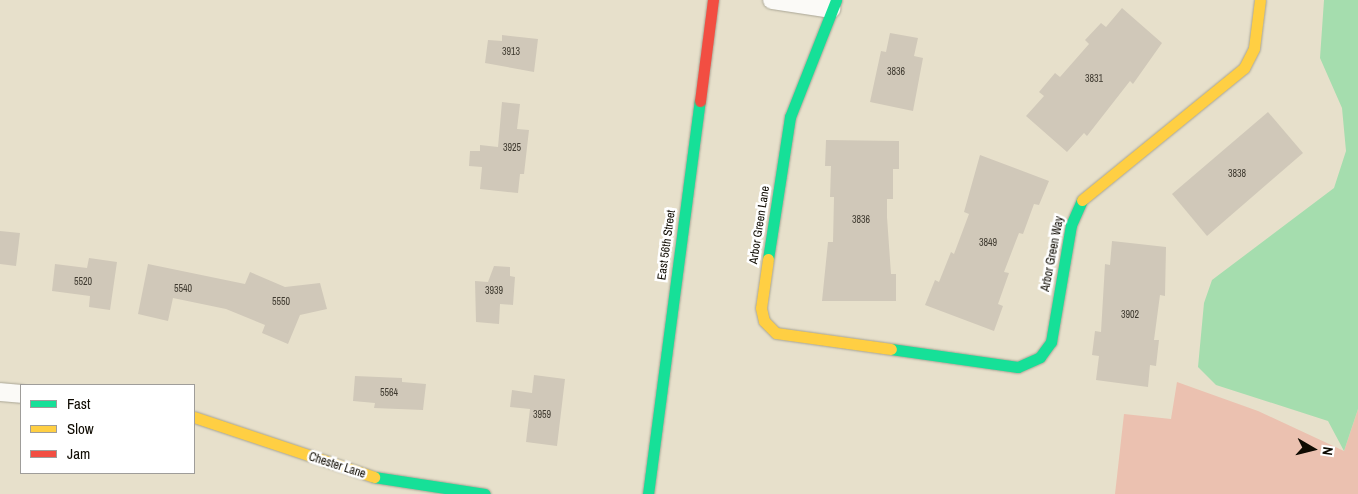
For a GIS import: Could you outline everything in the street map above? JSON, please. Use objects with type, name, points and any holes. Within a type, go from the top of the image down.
[{"type":"street","name":"East 56th Street","points":[[648,494],[713,0]]},
{"type":"street","points":[[772,0],[834,4]]},
{"type":"street","name":"Arbor Green Way","points":[[900,351],[1012,366],[1029,364],[1045,352],[1051,342],[1071,225],[1078,206],[1086,195],[1244,68],[1254,48],[1260,0]]},
{"type":"street","name":"Arbor Green Lane","points":[[834,4],[790,117],[761,308],[769,328],[781,334],[900,351]]},
{"type":"street","points":[[0,392],[20,394]]},
{"type":"street","name":"Chester Lane","points":[[195,417],[363,475],[485,494]]},
{"type":"shaded area","points":[[1324,0],[1358,0],[1358,409],[1344,451],[1328,421],[1216,385],[1198,367],[1204,303],[1212,280],[1334,188],[1346,151],[1342,108],[1320,58]]},
{"type":"shaded area","points":[[1177,382],[1258,411],[1344,451],[1358,409],[1358,494],[1115,494],[1124,414],[1171,419]]},
{"type":"building","points":[[1122,8],[1162,43],[1133,84],[1130,81],[1087,136],[1084,133],[1067,152],[1026,116],[1044,96],[1039,92],[1055,73],[1060,77],[1089,44],[1085,40],[1101,23],[1106,27]]},
{"type":"building","points":[[890,33],[918,38],[914,56],[923,58],[913,111],[870,102],[881,51],[886,52]]},
{"type":"building","points":[[502,35],[538,39],[534,72],[485,63],[488,40],[502,41]]},
{"type":"building","points":[[502,102],[520,104],[517,129],[529,130],[524,174],[520,174],[518,193],[480,189],[482,167],[469,166],[470,151],[480,151],[480,145],[498,147]]},
{"type":"building","points":[[1268,112],[1303,153],[1207,236],[1172,194]]},
{"type":"building","points":[[826,140],[899,141],[899,169],[893,169],[893,199],[887,199],[891,274],[896,274],[896,301],[822,301],[828,242],[833,242],[834,197],[830,197],[831,166],[825,166]]},
{"type":"building","points":[[980,155],[1049,181],[1039,205],[1034,204],[1023,234],[1019,233],[1004,272],[1009,273],[998,304],[1003,306],[994,331],[925,305],[935,280],[939,282],[951,252],[954,254],[969,214],[964,212]]},
{"type":"building","points":[[0,231],[20,233],[16,266],[0,264]]},
{"type":"building","points":[[1112,241],[1166,247],[1165,296],[1160,295],[1154,340],[1159,340],[1156,366],[1150,365],[1148,387],[1096,380],[1099,356],[1092,355],[1095,331],[1101,332],[1105,264],[1110,265]]},
{"type":"building","points":[[89,258],[117,262],[110,310],[89,307],[90,296],[52,291],[55,264],[87,268]]},
{"type":"building","points":[[148,264],[245,284],[250,272],[285,287],[320,283],[327,309],[300,315],[288,344],[262,333],[265,325],[226,309],[173,298],[168,321],[138,314]]},
{"type":"building","points":[[494,266],[510,267],[510,276],[515,277],[513,305],[500,304],[499,324],[476,322],[475,281],[488,282]]},
{"type":"building","points":[[534,375],[565,379],[557,446],[526,442],[530,409],[510,407],[512,390],[532,393]]},
{"type":"building","points":[[355,376],[402,378],[402,382],[426,384],[423,410],[374,408],[375,403],[353,401]]},
{"type":"traffic: fast","points":[[768,259],[790,117],[836,0]]},
{"type":"traffic: fast","points":[[648,494],[700,101]]},
{"type":"traffic: fast","points":[[891,349],[1018,367],[1040,357],[1051,342],[1071,225],[1082,200]]},
{"type":"traffic: fast","points":[[374,477],[485,494]]},
{"type":"traffic: slow","points":[[1082,200],[1244,68],[1254,48],[1260,0]]},
{"type":"traffic: slow","points":[[768,259],[761,308],[764,321],[776,333],[891,349]]},
{"type":"traffic: slow","points":[[195,417],[374,477]]},
{"type":"traffic: jam","points":[[700,101],[713,0]]}]
